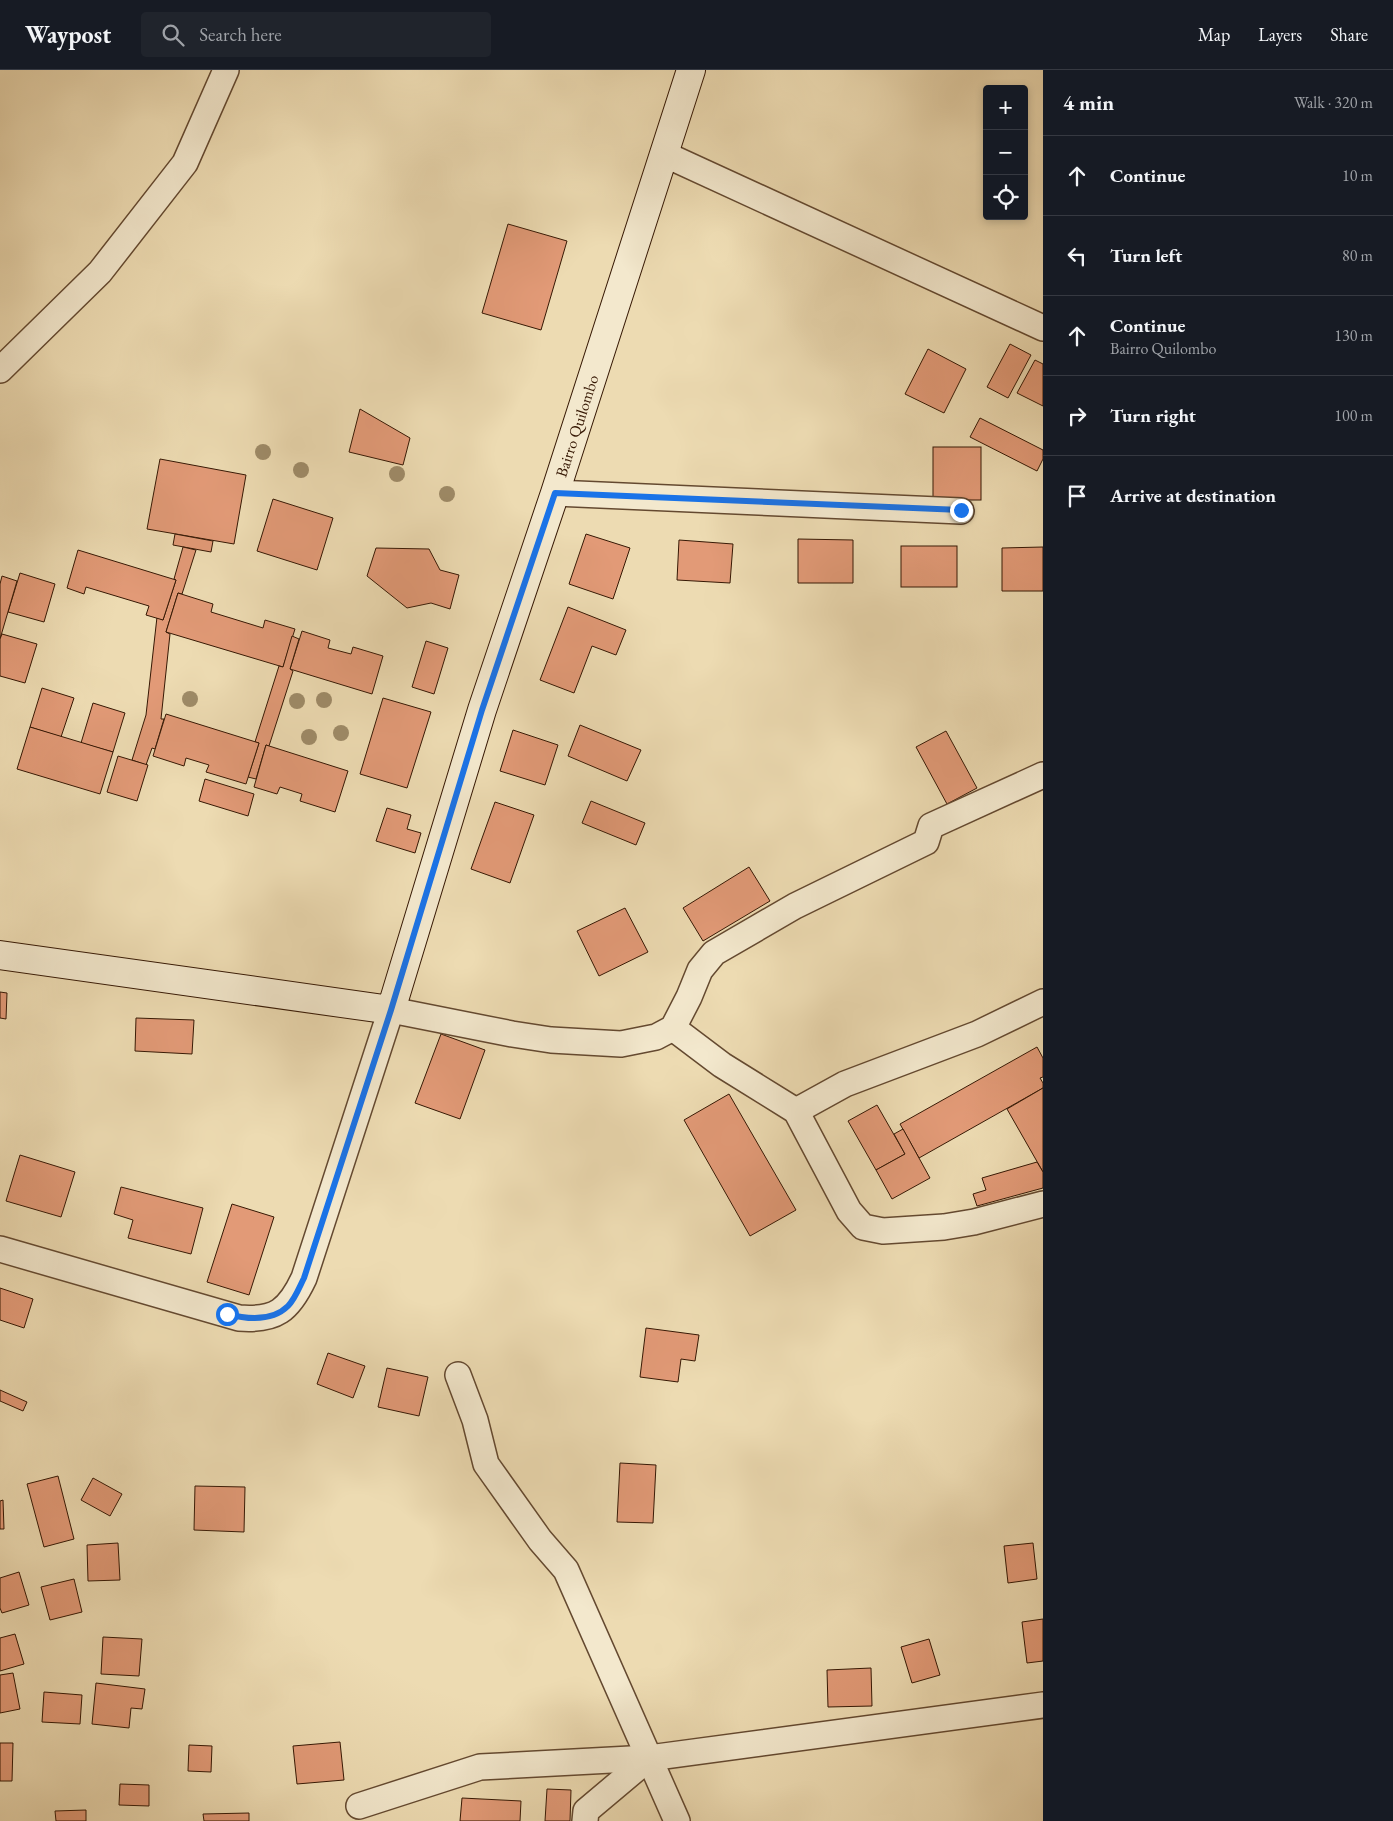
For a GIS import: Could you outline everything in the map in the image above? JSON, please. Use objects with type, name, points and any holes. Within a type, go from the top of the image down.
[{"type":"street","points":[[0,370],[100,272],[185,163],[226,70]]},
{"type":"street","name":"Bairro Quilombo","points":[[391,1010],[482,710],[555,493],[691,70]]},
{"type":"street","points":[[664,154],[1043,328]]},
{"type":"street","points":[[555,493],[961,510]]},
{"type":"street","points":[[0,956],[391,1010],[551,1040],[621,1044],[656,1037],[673,1028],[700,970],[714,953],[795,906],[926,842],[931,826],[1043,775]]},
{"type":"street","points":[[796,1111],[845,1084],[977,1034],[1043,1002]]},
{"type":"street","points":[[0,1249],[240,1318],[267,1317],[287,1308],[304,1278],[391,1010]]},
{"type":"street","points":[[673,1028],[722,1065],[796,1111],[849,1211],[863,1227],[883,1231],[944,1226],[974,1222],[1043,1204]]},
{"type":"street","points":[[458,1375],[475,1420],[486,1464],[540,1540],[566,1570],[677,1821]]},
{"type":"street","points":[[359,1806],[480,1766],[649,1758],[1043,1706]]},
{"type":"street","points":[[585,1821],[586,1811],[649,1758]]},
{"type":"building","points":[[508,224],[567,241],[541,330],[482,313]]},
{"type":"building","points":[[1010,344],[1031,355],[1008,398],[987,387]]},
{"type":"building","points":[[928,349],[966,369],[944,413],[905,394]]},
{"type":"building","points":[[1035,360],[1043,364],[1043,406],[1017,393]]},
{"type":"building","points":[[360,409],[410,438],[403,465],[349,452]]},
{"type":"building","points":[[980,418],[1043,450],[1043,459],[1037,471],[970,437]]},
{"type":"building","points":[[933,447],[981,447],[981,500],[933,500]]},
{"type":"building","points":[[160,459],[246,475],[234,544],[147,529]]},
{"type":"building","points":[[273,499],[333,518],[317,570],[257,551]]},
{"type":"building","points":[[175,534],[213,541],[211,552],[173,545]]},
{"type":"building","points":[[586,534],[630,548],[613,599],[569,584]]},
{"type":"building","points":[[798,539],[853,540],[853,583],[798,583]]},
{"type":"building","points":[[679,540],[733,544],[730,583],[677,580]]},
{"type":"building","points":[[901,546],[957,546],[957,587],[901,587]]},
{"type":"building","points":[[183,547],[196,550],[182,594],[178,593],[166,632],[170,634],[161,719],[164,719],[155,749],[152,748],[146,765],[132,760],[146,715],[157,617],[163,620],[176,580],[174,579]]},
{"type":"building","points":[[1043,547],[1043,591],[1002,591],[1002,548]]},
{"type":"building","points":[[376,548],[429,549],[440,570],[459,575],[450,609],[431,603],[407,608],[367,576]]},
{"type":"building","points":[[78,550],[176,580],[163,620],[146,615],[149,606],[86,587],[84,594],[67,588]]},
{"type":"building","points":[[20,573],[55,584],[44,622],[8,612]]},
{"type":"building","points":[[2,576],[17,581],[0,639],[0,584]]},
{"type":"building","points":[[178,593],[213,604],[211,612],[263,628],[265,620],[295,629],[283,667],[166,632]]},
{"type":"building","points":[[568,607],[626,630],[616,655],[592,646],[574,693],[540,680]]},
{"type":"building","points":[[302,631],[330,640],[328,648],[351,654],[353,647],[383,656],[372,694],[290,669]]},
{"type":"building","points":[[2,634],[37,644],[25,683],[0,676],[0,639]]},
{"type":"building","points":[[292,636],[299,639],[290,669],[293,671],[269,746],[266,745],[256,779],[248,777],[259,743],[255,742],[279,666],[283,667]]},
{"type":"building","points":[[426,641],[448,648],[434,694],[412,687]]},
{"type":"building","points":[[42,688],[74,698],[61,737],[30,727]]},
{"type":"building","points":[[383,698],[431,712],[407,788],[360,774]]},
{"type":"building","points":[[93,703],[125,713],[113,752],[81,743]]},
{"type":"building","points":[[166,714],[259,743],[246,784],[206,772],[209,765],[186,758],[184,766],[153,756]]},
{"type":"building","points":[[580,725],[641,750],[627,781],[568,756]]},
{"type":"building","points":[[30,727],[113,752],[100,794],[17,769]]},
{"type":"building","points":[[513,730],[558,745],[545,785],[500,771]]},
{"type":"building","points":[[946,731],[977,788],[947,804],[916,747]]},
{"type":"building","points":[[266,745],[348,771],[335,812],[300,801],[302,794],[280,787],[277,794],[254,787]]},
{"type":"building","points":[[118,756],[148,765],[137,801],[107,792]]},
{"type":"building","points":[[205,779],[254,794],[248,816],[199,801]]},
{"type":"building","points":[[591,801],[645,823],[636,845],[582,823]]},
{"type":"building","points":[[495,802],[534,815],[510,883],[471,869]]},
{"type":"building","points":[[387,808],[411,815],[407,829],[421,833],[415,853],[376,841]]},
{"type":"building","points":[[749,867],[770,901],[703,941],[683,908]]},
{"type":"building","points":[[625,908],[648,952],[599,976],[577,931]]},
{"type":"building","points":[[0,992],[7,993],[6,1019],[0,1018]]},
{"type":"building","points":[[136,1018],[194,1020],[192,1054],[135,1051]]},
{"type":"building","points":[[441,1034],[485,1050],[460,1119],[415,1103]]},
{"type":"building","points":[[1037,1047],[1043,1058],[1043,1077],[1040,1078],[1043,1088],[919,1158],[900,1124]]},
{"type":"building","points":[[1043,1088],[1043,1172],[1007,1109]]},
{"type":"building","points":[[729,1094],[796,1210],[750,1236],[684,1120]]},
{"type":"building","points":[[877,1105],[905,1154],[876,1170],[848,1121]]},
{"type":"building","points":[[903,1129],[930,1178],[892,1199],[876,1170],[905,1154],[894,1134]]},
{"type":"building","points":[[20,1155],[75,1172],[61,1217],[6,1201]]},
{"type":"building","points":[[1037,1162],[1043,1172],[1043,1188],[977,1206],[973,1194],[986,1190],[982,1178]]},
{"type":"building","points":[[121,1187],[203,1208],[191,1254],[128,1238],[133,1220],[114,1214]]},
{"type":"building","points":[[232,1204],[274,1217],[249,1295],[207,1282]]},
{"type":"building","points":[[0,1288],[33,1299],[24,1328],[0,1320]]},
{"type":"building","points":[[646,1328],[699,1335],[695,1361],[681,1359],[678,1382],[640,1377]]},
{"type":"building","points":[[328,1353],[365,1366],[353,1398],[317,1384]]},
{"type":"building","points":[[387,1368],[428,1377],[419,1416],[378,1407]]},
{"type":"building","points":[[0,1390],[27,1402],[23,1411],[0,1401]]},
{"type":"building","points":[[620,1463],[656,1465],[653,1523],[617,1522]]},
{"type":"building","points":[[58,1476],[74,1539],[44,1547],[27,1484]]},
{"type":"building","points":[[93,1478],[122,1494],[110,1516],[81,1500]]},
{"type":"building","points":[[195,1486],[245,1487],[244,1532],[194,1530]]},
{"type":"building","points":[[3,1500],[4,1529],[0,1529],[0,1501]]},
{"type":"building","points":[[118,1543],[120,1580],[88,1581],[87,1545]]},
{"type":"building","points":[[1033,1543],[1037,1579],[1008,1583],[1004,1546]]},
{"type":"building","points":[[19,1572],[29,1605],[2,1613],[0,1608],[0,1578]]},
{"type":"building","points":[[74,1579],[82,1612],[50,1620],[41,1587]]},
{"type":"building","points":[[1043,1619],[1043,1661],[1027,1663],[1022,1622]]},
{"type":"building","points":[[15,1634],[24,1664],[0,1671],[0,1638]]},
{"type":"building","points":[[103,1637],[142,1639],[139,1676],[101,1674]]},
{"type":"building","points":[[929,1639],[940,1675],[912,1683],[901,1647]]},
{"type":"building","points":[[871,1668],[872,1706],[828,1707],[827,1670]]},
{"type":"building","points":[[13,1673],[20,1709],[0,1713],[0,1675]]},
{"type":"building","points":[[96,1683],[145,1689],[142,1709],[131,1708],[129,1728],[92,1724]]},
{"type":"building","points":[[44,1692],[82,1695],[80,1724],[42,1722]]},
{"type":"building","points":[[340,1742],[344,1780],[297,1784],[293,1746]]},
{"type":"building","points":[[0,1743],[13,1743],[12,1781],[0,1781]]},
{"type":"building","points":[[189,1745],[212,1746],[211,1772],[188,1771]]},
{"type":"building","points":[[120,1784],[149,1785],[149,1806],[119,1805]]},
{"type":"building","points":[[547,1789],[571,1790],[570,1821],[545,1821]]},
{"type":"building","points":[[462,1798],[521,1801],[520,1821],[460,1821]]},
{"type":"building","points":[[86,1810],[86,1821],[56,1821],[55,1811]]},
{"type":"building","points":[[249,1813],[249,1821],[204,1821],[203,1814]]},
{"type":"route","points":[[227,1314],[253,1319],[267,1317],[287,1308],[304,1278],[391,1010],[482,710],[555,493],[961,510]]}]
